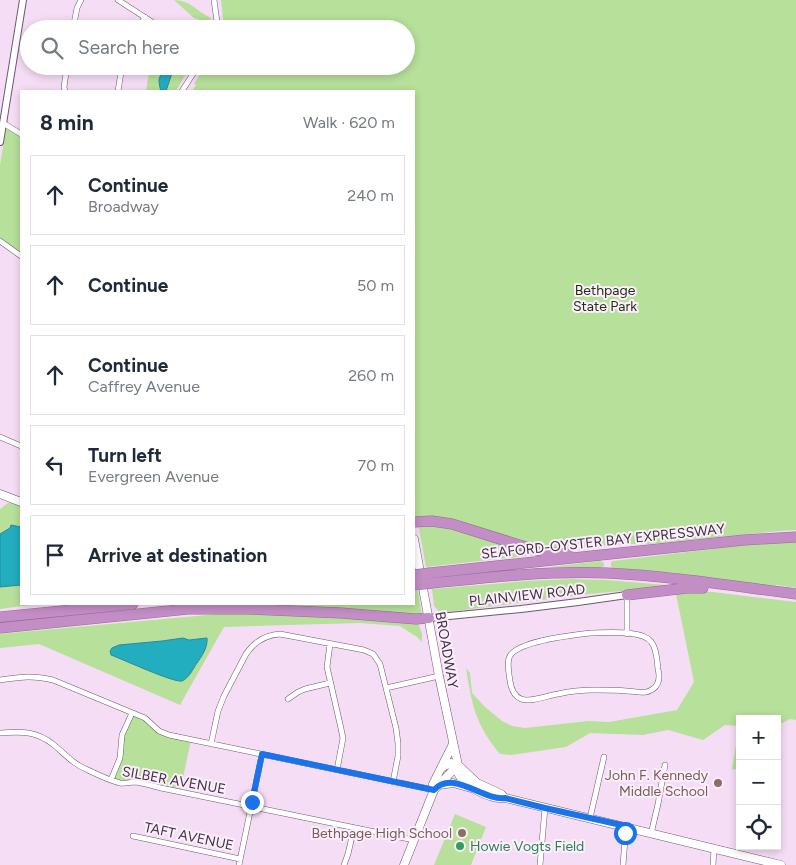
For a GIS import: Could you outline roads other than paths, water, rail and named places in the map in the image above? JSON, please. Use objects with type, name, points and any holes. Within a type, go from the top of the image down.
[{"type":"highway","points":[[416,524],[432,521],[452,524],[539,551],[607,555]]},
{"type":"highway","name":"SEAFORD-OYSTER BAY EXPRESSWAY","points":[[415,585],[431,578],[607,555],[744,540],[796,537]]},
{"type":"highway","name":"SEAFORD-OYSTER BAY EXPRESSWAY","points":[[415,575],[431,578],[588,573],[664,578],[796,594]]},
{"type":"highway","points":[[627,595],[686,588],[758,589]]},
{"type":"highway","points":[[0,617],[118,605]]},
{"type":"highway","points":[[0,628],[224,605]]},
{"type":"highway","points":[[182,609],[248,609],[341,613],[416,619],[429,618]]},
{"type":"main road","points":[[0,494],[20,502]]},
{"type":"main road","name":"BROADWAY","points":[[415,544],[438,676],[458,765],[457,772],[473,789],[499,799],[505,798],[626,826],[768,864],[781,865]]},
{"type":"main road","points":[[436,788],[434,784],[453,744]]},
{"type":"main road","points":[[404,865],[436,788],[458,765],[451,763],[443,767]]},
{"type":"main road","name":"BROADWAY","points":[[458,765],[477,783],[501,794],[505,798]]},
{"type":"main road","points":[[436,788],[453,783],[473,789]]},
{"type":"street","points":[[0,142],[23,0]]},
{"type":"street","points":[[75,20],[80,0]]},
{"type":"street","points":[[118,0],[150,20]]},
{"type":"street","points":[[214,0],[217,20]]},
{"type":"street","points":[[65,90],[66,75]]},
{"type":"street","points":[[118,90],[121,75]]},
{"type":"street","points":[[183,90],[191,75]]},
{"type":"street","points":[[2,126],[20,134]]},
{"type":"street","points":[[0,242],[20,255]]},
{"type":"street","points":[[0,437],[20,446]]},
{"type":"street","points":[[627,595],[627,634]]},
{"type":"street","name":"PLAINVIEW ROAD","points":[[429,618],[521,609],[627,595]]},
{"type":"street","points":[[590,633],[627,634],[643,635],[651,641],[659,674],[659,680],[654,688],[645,692],[591,690],[560,693],[528,701],[521,700],[515,695],[510,682],[508,661],[510,655],[518,648],[569,635],[590,633]]},
{"type":"street","points":[[211,744],[218,711],[224,696],[246,654],[254,644],[267,636],[280,634],[364,650],[373,654],[380,664],[396,728],[398,756],[393,782]]},
{"type":"street","points":[[330,644],[327,667],[342,738],[337,770]]},
{"type":"street","points":[[0,680],[38,676],[53,680],[145,718],[162,733],[393,782],[436,788]]},
{"type":"street","points":[[386,688],[438,676]]},
{"type":"street","points":[[288,699],[305,689],[330,683]]},
{"type":"street","points":[[111,780],[120,758],[122,735],[132,713]]},
{"type":"street","name":"SILBER AVENUE","points":[[0,733],[16,731],[36,735],[54,745],[77,765],[121,783],[135,782],[414,840]]},
{"type":"street","points":[[239,865],[262,754]]},
{"type":"street","points":[[590,818],[604,757]]},
{"type":"street","points":[[651,834],[665,765]]},
{"type":"street","points":[[540,865],[545,808]]},
{"type":"street","points":[[623,865],[626,826]]},
{"type":"street","points":[[344,865],[354,828]]},
{"type":"street","name":"TAFT AVENUE","points":[[133,836],[240,858]]},
{"type":"street","points":[[713,865],[714,849]]},
{"type":"water","points":[[161,75],[171,75],[166,90],[161,90],[159,80]]},
{"type":"water","points":[[11,525],[20,527],[20,585],[0,587],[0,534],[10,528]]},
{"type":"water","points":[[183,638],[189,640],[207,638],[207,641],[206,648],[201,657],[189,676],[182,681],[177,681],[136,666],[111,655],[110,651],[119,645]]},
{"type":"place","name":"John F. Kennedy Middle School","points":[[718,783]]},
{"type":"place","name":"Bethpage High School","points":[[462,833]]},
{"type":"place","name":"Howie Vogts Field","points":[[460,846]]},
{"type":"park label","name":"Bethpage State Park","points":[[605,298]]}]
